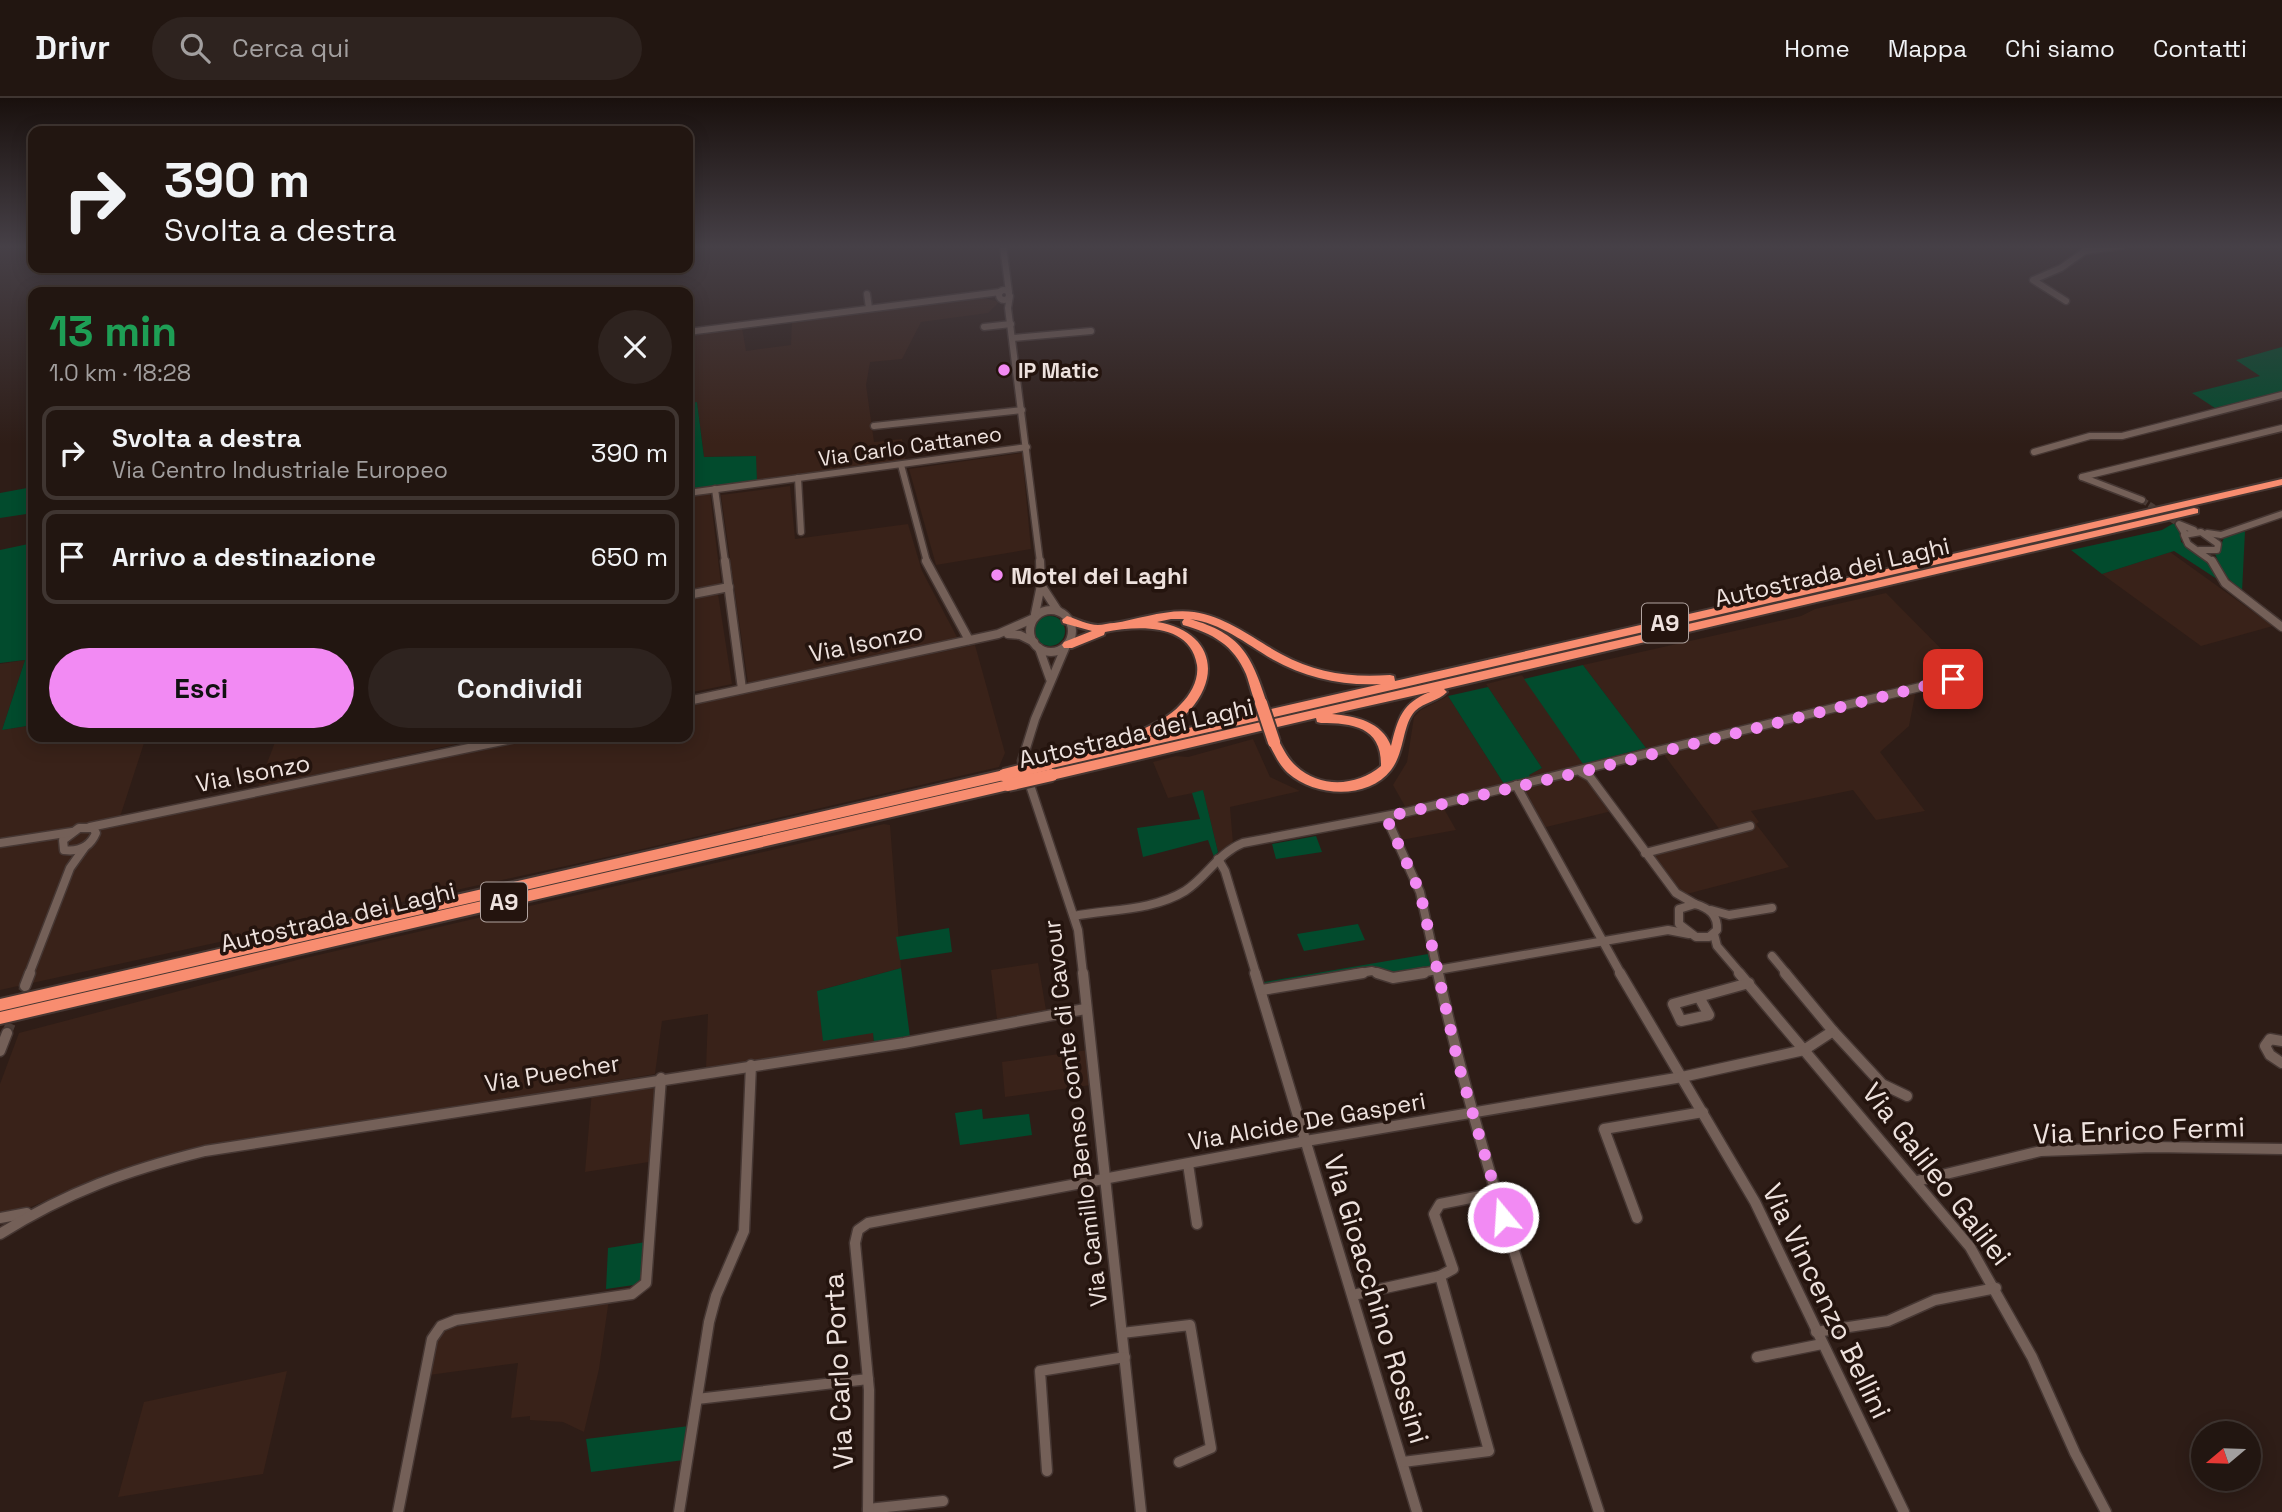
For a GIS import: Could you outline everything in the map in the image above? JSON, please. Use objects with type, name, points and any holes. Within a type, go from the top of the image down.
[{"type":"highway","name":"Autostrada dei Laghi","points":[[0,1018],[1049,766],[2282,482]]},
{"type":"highway","name":"Autostrada dei Laghi","points":[[1049,766],[1105,763],[2282,490]]},
{"type":"highway","points":[[1067,620],[1091,629],[1187,614],[1217,621],[1246,634],[1294,666],[1322,676],[1352,680],[1396,678],[1569,645]]},
{"type":"highway","points":[[1142,622],[1187,621],[1210,628],[1229,640],[1245,659],[1281,757],[1296,773],[1324,785],[1359,784],[1374,778],[1387,767],[1395,751],[1399,727],[1405,714],[1433,694],[1661,634]]},
{"type":"highway","points":[[1049,766],[1151,732],[1176,719],[1195,699],[1202,683],[1200,653],[1191,640],[1171,627],[1142,622]]},
{"type":"highway","points":[[1067,646],[1114,627]]},
{"type":"highway","points":[[1105,763],[1333,718],[1352,720],[1377,732],[1387,750],[1387,767]]},
{"type":"highway","name":"Autostrada dei Laghi","points":[[0,1006],[1005,777]]},
{"type":"street","points":[[693,331],[839,312]]},
{"type":"street","points":[[1009,312],[1027,447],[1041,585],[1031,631],[1050,680]]},
{"type":"street","points":[[984,327],[1011,324]]},
{"type":"street","points":[[1013,338],[1091,331]]},
{"type":"street","points":[[2034,452],[2090,436],[2122,436],[2282,395]]},
{"type":"street","points":[[874,426],[1022,412]]},
{"type":"street","points":[[2143,500],[2082,477],[2282,428]]},
{"type":"street","name":"Via Carlo Cattaneo","points":[[693,492],[1027,447]]},
{"type":"street","points":[[901,465],[927,563],[969,640]]},
{"type":"street","name":"Via Carlo Cattaneo","points":[[798,478],[801,531]]},
{"type":"street","points":[[715,489],[742,689]]},
{"type":"street","points":[[2185,534],[2198,532],[2221,535],[2282,514]]},
{"type":"street","points":[[2218,544],[2179,524],[2185,534],[2185,541],[2212,561],[2225,583],[2282,627]]},
{"type":"street","points":[[2212,561],[2221,535]]},
{"type":"street","points":[[2199,550],[2213,552]]},
{"type":"street","points":[[1037,645],[1051,653],[1067,646],[1072,634],[1067,620],[1041,585]]},
{"type":"street","points":[[693,594],[729,587]]},
{"type":"street","points":[[1033,617],[1046,610],[1058,611]]},
{"type":"street","name":"Via Isonzo","points":[[693,700],[998,634],[1033,617]]},
{"type":"street","name":"Via Isonzo","points":[[998,634],[1020,635],[1037,645]]},
{"type":"street","name":"Via Camillo Benso conte di Cavour","points":[[1067,646],[1050,680],[1022,761],[1074,916],[1107,1180],[1141,1512]]},
{"type":"street","points":[[1074,916],[1164,901],[1197,882],[1226,850],[1243,844],[1386,817],[1516,785],[1587,773],[1953,679]]},
{"type":"street","name":"Via Isonzo","points":[[72,832],[115,820],[497,742]]},
{"type":"street","points":[[1587,773],[1676,893],[1695,904],[1728,915],[1772,908]]},
{"type":"street","name":"Via Vincenzo Bellini","points":[[1516,785],[1603,943],[1755,1202],[1904,1512]]},
{"type":"street","points":[[1386,817],[1420,892],[1436,971],[1472,1113],[1598,1512]]},
{"type":"street","name":"Via Isonzo","points":[[70,868],[85,847],[115,820]]},
{"type":"street","points":[[1645,853],[1750,826]]},
{"type":"street","points":[[90,827],[95,830],[96,836]]},
{"type":"street","points":[[0,843],[72,832],[65,847],[70,868],[25,986]]},
{"type":"street","points":[[47,834],[65,847],[85,847]]},
{"type":"street","name":"Via Gioacchino Rossini","points":[[1218,859],[1225,870],[1262,990],[1417,1512]]},
{"type":"street","points":[[1668,930],[1677,919],[1679,909],[1676,893]]},
{"type":"street","points":[[1679,909],[1695,904]]},
{"type":"street","name":"Via Galileo Galilei","points":[[1708,909],[1716,929],[1717,946]]},
{"type":"street","name":"Via Galileo Galilei","points":[[1703,937],[1716,929],[1728,915]]},
{"type":"street","points":[[1677,919],[1689,934]]},
{"type":"street","name":"Via Galileo Galilei","points":[[1262,990],[1373,971],[1393,978],[1668,930],[1703,937],[1717,946],[1749,983],[1970,1247],[1996,1288],[2032,1357],[2104,1512]]},
{"type":"street","points":[[1772,956],[1833,1031],[1882,1084],[1907,1096]]},
{"type":"street","points":[[1699,997],[1749,983]]},
{"type":"street","name":"Via Puecher","points":[[0,1234],[33,1211],[104,1178],[216,1150],[661,1078],[903,1043],[1086,1009]]},
{"type":"street","points":[[1804,1050],[1833,1031]]},
{"type":"street","points":[[0,1051],[7,1033]]},
{"type":"street","points":[[2282,1041],[2270,1039],[2264,1045],[2270,1055],[2282,1063]]},
{"type":"street","name":"Via Alcide De Gasperi","points":[[858,1230],[868,1223],[1306,1141],[1682,1077],[1804,1050]]},
{"type":"street","points":[[679,1512],[716,1296],[744,1231],[751,1065]]},
{"type":"street","points":[[398,1512],[432,1339],[441,1326],[456,1320],[632,1294],[646,1283],[661,1078]]},
{"type":"street","points":[[1637,1218],[1604,1129],[1703,1112]]},
{"type":"street","name":"Via Enrico Fermi","points":[[1916,1181],[2041,1151],[2152,1147],[2282,1149]]},
{"type":"street","points":[[1188,1164],[1197,1224]]},
{"type":"street","points":[[1353,1295],[1440,1276],[1453,1269],[1434,1214],[1440,1204],[1496,1193]]},
{"type":"street","name":"Via Puecher","points":[[0,1218],[33,1211]]},
{"type":"street","name":"Via Carlo Porta","points":[[858,1230],[855,1243],[868,1379],[868,1511],[943,1501]]},
{"type":"street","points":[[1403,1462],[1489,1451],[1440,1276]]},
{"type":"street","points":[[1816,1332],[1888,1321],[1935,1300],[1996,1288]]},
{"type":"street","points":[[1122,1333],[1190,1325],[1211,1448],[1179,1462]]},
{"type":"street","points":[[1757,1357],[1822,1344]]},
{"type":"street","points":[[1047,1471],[1040,1371],[1125,1357]]},
{"type":"street","points":[[697,1399],[868,1379]]},
{"type":"shaded area","points":[[868,312],[989,312],[921,322],[902,359],[870,362],[866,385],[874,442],[902,439],[906,461],[757,481],[755,456],[704,457],[697,402],[693,402],[693,333],[742,328],[746,351],[791,345],[792,322]]},
{"type":"shaded area","points":[[1022,453],[1031,549],[936,565],[909,469]]},
{"type":"shaded area","points":[[790,486],[795,539],[908,524],[922,571],[958,639],[748,683],[721,495]]},
{"type":"shaded area","points":[[710,493],[721,584],[693,589],[693,495]]},
{"type":"shaded area","points":[[2170,552],[2273,626],[2201,646],[2102,574]]},
{"type":"shaded area","points":[[1886,593],[1972,680],[1951,677],[1870,694],[1649,752],[1583,665],[1801,616],[1815,609]]},
{"type":"shaded area","points":[[718,594],[732,684],[693,692],[693,598]]},
{"type":"shaded area","points":[[975,645],[1005,753],[999,767],[625,853],[0,990],[0,664],[25,660],[2,730],[28,726],[28,742],[144,742],[118,823],[515,742],[693,742],[693,704]]},
{"type":"shaded area","points":[[1522,675],[1587,769],[1534,782],[1529,775],[1542,768],[1486,684]]},
{"type":"shaded area","points":[[1916,690],[1909,726],[1880,752],[1925,811],[1876,820],[1853,790],[1751,811],[1759,822],[1756,824],[1789,867],[1683,895],[1642,847],[1656,847],[1720,830],[1662,752]]},
{"type":"shaded area","points":[[1448,696],[1504,784],[1406,808],[1393,785],[1407,762],[1414,717],[1421,710]]},
{"type":"shaded area","points":[[1253,739],[1270,777],[1300,791],[1230,807],[1233,843],[1218,852],[1203,791],[1168,798],[1153,762],[1176,756],[1188,757]]},
{"type":"shaded area","points":[[275,742],[466,742],[258,787]]},
{"type":"shaded area","points":[[1581,773],[1588,778],[1612,811],[1542,828],[1519,789]]},
{"type":"shaded area","points":[[1443,807],[1456,830],[1401,840],[1391,820]]},
{"type":"shaded area","points":[[884,824],[890,825],[901,968],[817,991],[873,1033],[874,1043],[706,1069],[708,1014],[662,1021],[655,1074],[166,1156],[106,1174],[24,1210],[0,1214],[0,1084],[19,1033],[301,959]]},
{"type":"shaded area","points":[[1038,963],[1046,1010],[997,1019],[991,970]]},
{"type":"shaded area","points":[[1088,1050],[1091,1085],[1005,1097],[1002,1062]]},
{"type":"shaded area","points":[[660,1079],[655,1161],[585,1172],[592,1090]]},
{"type":"shaded area","points":[[609,1299],[599,1369],[584,1432],[563,1422],[530,1420],[530,1416],[511,1418],[518,1363],[429,1375],[438,1335],[444,1329],[459,1323]]},
{"type":"shaded area","points":[[287,1371],[263,1474],[118,1497],[144,1402]]},
{"type":"green space","points":[[2282,347],[2282,394],[2218,410],[2192,393],[2260,376],[2236,360]]},
{"type":"green space","points":[[693,402],[697,402],[704,457],[756,456],[757,481],[693,489]]},
{"type":"green space","points":[[27,488],[28,514],[0,518],[0,493]]},
{"type":"green space","points":[[2174,523],[2180,531],[2181,542],[2208,559],[2220,581],[2174,551],[2102,574],[2071,550],[2162,530]]},
{"type":"green space","points":[[2245,531],[2242,592],[2224,574],[2215,554],[2219,552],[2224,537]]},
{"type":"green space","points":[[28,544],[28,726],[2,730],[25,660],[0,663],[0,550]]},
{"type":"green space","points":[[1050,616],[1061,620],[1065,631],[1061,642],[1050,646],[1039,642],[1035,631],[1039,620]]},
{"type":"green space","points":[[1583,665],[1646,748],[1583,764],[1524,679]]},
{"type":"green space","points":[[1488,687],[1542,768],[1529,775],[1531,778],[1504,784],[1448,696]]},
{"type":"green space","points":[[1203,790],[1218,852],[1214,857],[1208,840],[1143,857],[1137,828],[1200,819],[1192,793]]},
{"type":"green space","points":[[1316,836],[1322,852],[1276,859],[1272,844]]},
{"type":"green space","points":[[1358,924],[1365,940],[1304,951],[1297,934]]},
{"type":"green space","points":[[949,928],[952,952],[900,960],[896,937]]},
{"type":"green space","points":[[1428,954],[1433,974],[1373,973],[1267,991],[1264,982]]},
{"type":"green space","points":[[901,968],[910,1037],[874,1043],[873,1033],[823,1041],[817,991]]},
{"type":"green space","points":[[982,1109],[983,1119],[1029,1114],[1032,1135],[960,1145],[955,1113]]},
{"type":"green space","points":[[646,1242],[641,1280],[634,1285],[606,1289],[608,1248]]},
{"type":"green space","points":[[689,1426],[684,1460],[591,1472],[586,1439]]},
{"type":"tunnel","points":[[2142,500],[2179,524]]},
{"type":"tunnel","points":[[7,1033],[25,986]]},
{"type":"place","name":"IP Matic","points":[[1004,370]]},
{"type":"place","name":"Motel dei Laghi","points":[[997,575]]},
{"type":"route","points":[[1503,1217],[1458,1063],[1420,892],[1386,817],[1581,772],[1735,731],[1953,679]]}]
